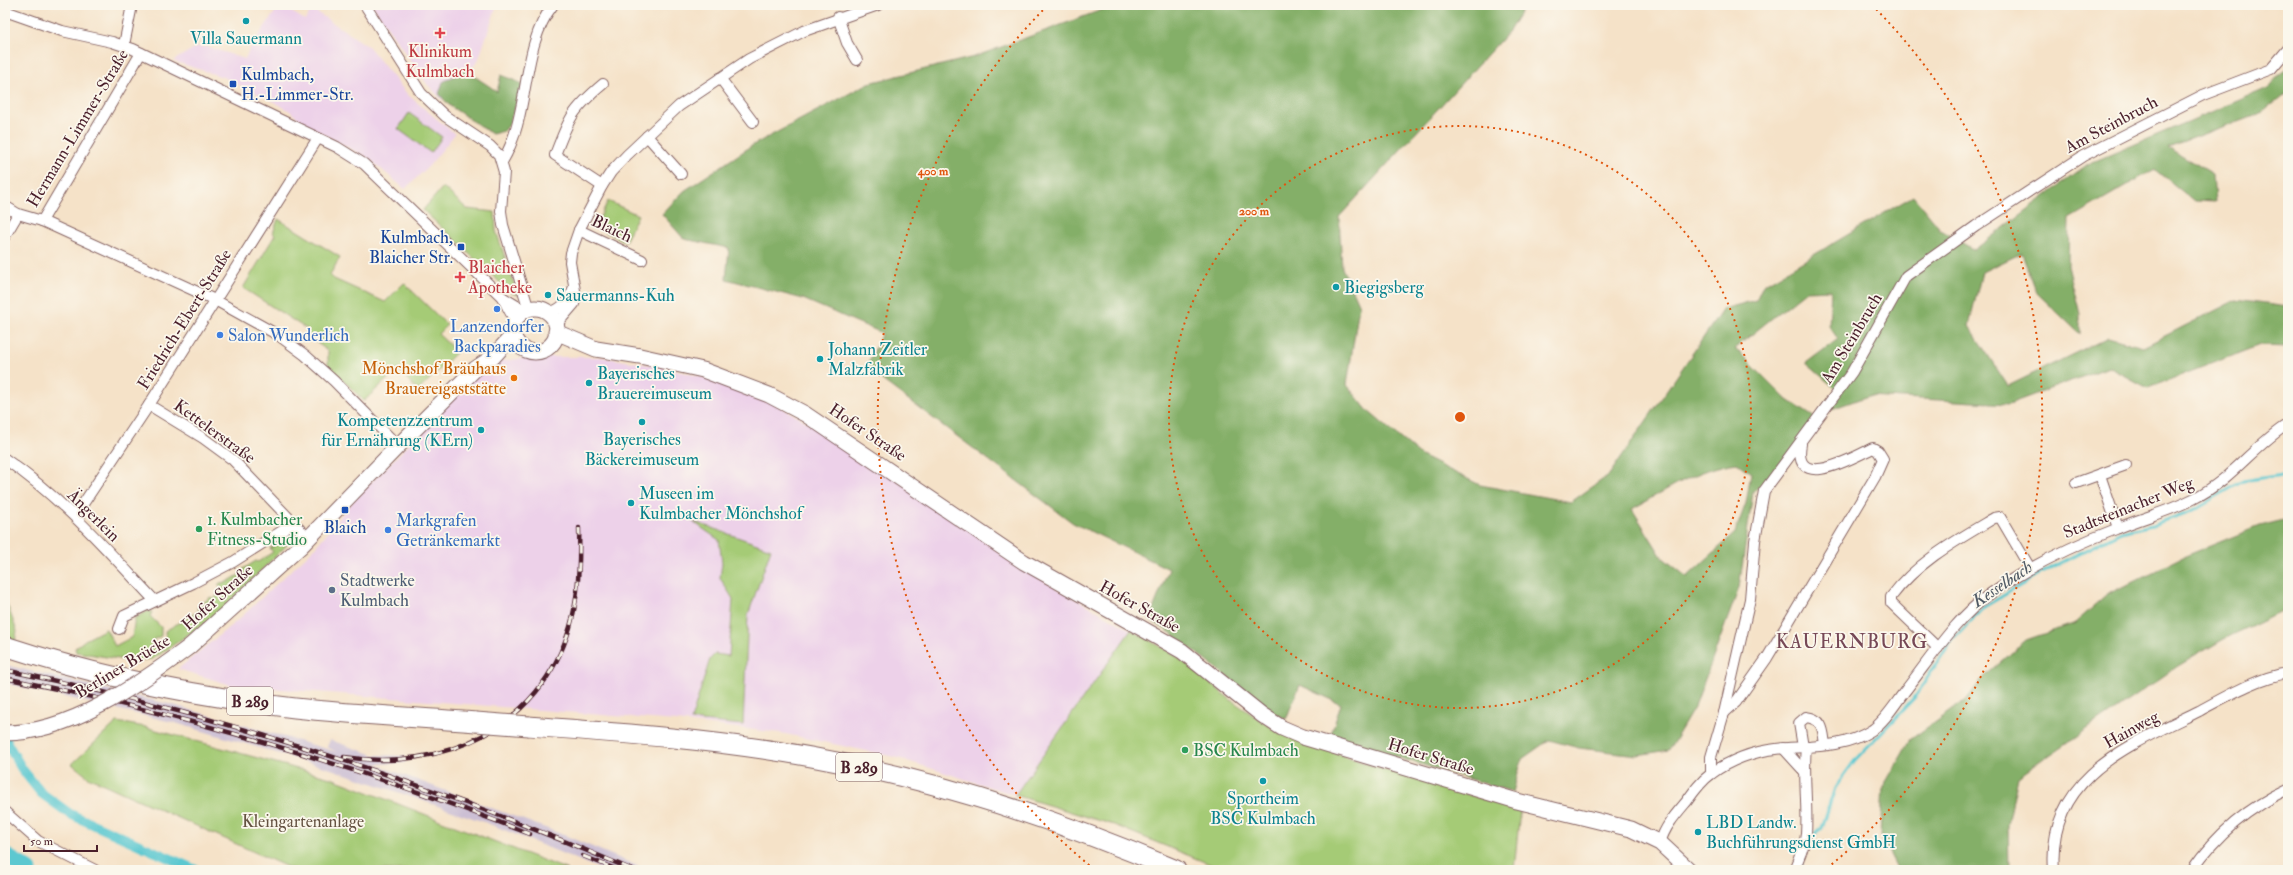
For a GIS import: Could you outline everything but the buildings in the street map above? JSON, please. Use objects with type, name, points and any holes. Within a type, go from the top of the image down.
[{"type":"highway","name":"B 289","points":[[5,646],[28,654],[141,683],[193,693],[295,708],[664,737],[812,757],[882,772],[1012,809],[1097,839],[1176,870]]},
{"type":"street","points":[[124,45],[132,5]]},
{"type":"street","points":[[365,5],[421,93],[445,116],[495,150],[502,162],[504,184],[501,211],[521,319],[515,341],[523,349],[535,352],[547,348],[553,329],[538,309],[521,319]]},
{"type":"street","points":[[502,162],[510,149],[518,124],[537,34],[544,16],[553,5]]},
{"type":"street","points":[[579,230],[611,172],[679,106],[720,78],[779,42],[838,18],[878,5]]},
{"type":"street","points":[[5,11],[54,28],[124,45],[337,147],[371,170],[502,297],[521,319]]},
{"type":"street","points":[[838,18],[847,43],[856,60]]},
{"type":"street","name":"Am Steinbruch","points":[[1724,713],[1750,598],[1755,541],[1764,491],[1801,444],[1852,372],[1906,276],[1976,226],[2083,156],[2203,95],[2271,69],[2288,49]]},
{"type":"street","name":"Hermann-Limmer-Straße","points":[[5,236],[18,214],[42,221],[141,53]]},
{"type":"street","points":[[720,78],[754,122]]},
{"type":"street","points":[[602,186],[555,155],[570,116],[579,104],[603,84]]},
{"type":"street","points":[[647,136],[681,174]]},
{"type":"street","name":"Friedrich-Ebert-Straße","points":[[75,516],[149,405],[318,138]]},
{"type":"street","points":[[5,206],[18,214]]},
{"type":"street","points":[[42,221],[215,300],[278,336],[305,355],[334,381],[398,446]]},
{"type":"street","name":"Blaich","points":[[553,329],[574,304],[574,287],[570,262],[579,230],[642,260]]},
{"type":"street","name":"Hofer Straße","points":[[493,357],[521,319]]},
{"type":"street","name":"Hofer Straße","points":[[553,329],[583,345],[703,370],[769,395],[805,414],[1024,562],[1182,651],[1262,715],[1282,728],[1303,737],[1517,801],[1631,829],[1660,843],[1689,870]]},
{"type":"street","name":"Hofer Straße","points":[[189,647],[308,538],[475,369],[493,357],[523,349]]},
{"type":"street","name":"Kettelerstraße","points":[[149,405],[203,438],[233,460],[262,488],[293,524],[308,538]]},
{"type":"street","name":"Stadtsteinacher Weg","points":[[1783,748],[1825,746],[1851,740],[1872,730],[1888,714],[1962,618],[1989,595],[2030,568],[2118,528],[2167,511],[2212,489],[2240,466],[2274,432],[2288,424]]},
{"type":"street","points":[[1711,774],[1711,757],[1724,713],[1736,702],[1767,658],[1875,477],[1883,459],[1878,450],[1873,448],[1833,467],[1820,469],[1812,468],[1806,466],[1801,461],[1801,444]]},
{"type":"street","name":"Ängerlein","points":[[5,459],[43,487],[75,516],[154,600]]},
{"type":"street","points":[[2076,483],[2100,476],[2126,465]]},
{"type":"street","points":[[2100,476],[2118,528]]},
{"type":"street","points":[[1938,648],[1891,603],[1891,597],[1898,587],[1926,562],[1987,522],[2000,517],[2030,568]]},
{"type":"street","name":"Hofer Straße","points":[[119,630],[124,616],[233,562],[293,524]]},
{"type":"street","name":"Berliner Brücke","points":[[5,733],[23,733],[63,722],[116,696],[189,647]]},
{"type":"street","name":"Hainweg","points":[[2054,870],[2054,836],[2062,813],[2076,790],[2107,760],[2127,747],[2247,686],[2288,674]]},
{"type":"street","points":[[1794,870],[1806,836],[1804,747],[1799,723],[1806,717],[1816,719],[1822,726],[1825,746]]},
{"type":"street","points":[[1660,843],[1664,829],[1700,784],[1711,774],[1755,753],[1783,748],[1804,771]]},
{"type":"street","points":[[2192,870],[2230,826],[2266,799],[2288,789]]},
{"type":"street","points":[[5,812],[38,841],[95,870]]},
{"type":"shaded area","points":[[280,5],[305,20],[312,9],[369,47],[408,95],[455,134],[429,166],[405,189],[368,158],[306,125],[290,111],[269,99],[223,77],[173,61],[196,47],[208,47],[245,59],[250,48]]},
{"type":"shaded area","name":"Klinikum Kulmbach","points":[[372,5],[497,5],[478,61],[442,100],[427,84]]},
{"type":"shaded area","points":[[535,357],[601,357],[662,367],[718,381],[770,401],[835,438],[961,523],[1014,564],[1131,630],[1015,795],[895,757],[781,733],[676,721],[231,685],[178,669],[238,620],[313,550],[354,500],[465,387],[493,362]]},
{"type":"shaded area","points":[[5,665],[177,706],[337,752],[327,747],[330,740],[374,755],[405,756],[405,763],[374,764],[564,835],[647,870],[603,870],[487,823],[331,769],[172,722],[5,683]]},
{"type":"green space","points":[[1115,5],[1525,5],[1509,31],[1339,217],[1342,268],[1359,306],[1347,385],[1368,411],[1421,456],[1480,485],[1571,502],[1609,475],[1723,309],[1756,300],[1763,285],[1913,196],[1941,230],[1974,250],[2088,164],[2268,88],[2288,67],[2288,92],[2263,112],[2168,147],[2213,174],[2215,202],[2194,201],[2155,169],[2069,219],[2068,266],[2080,314],[2080,334],[2037,293],[2022,253],[1982,272],[1969,326],[2008,386],[2108,337],[2143,347],[2236,300],[2288,307],[2288,346],[2260,345],[2148,388],[2109,367],[2009,404],[1868,396],[1829,410],[1772,474],[1753,492],[1739,588],[1695,706],[1669,750],[1637,755],[1579,748],[1549,740],[1522,759],[1513,792],[1330,737],[1341,704],[1300,685],[1286,719],[1272,712],[1171,633],[1149,619],[1169,569],[1073,523],[866,368],[882,333],[803,299],[726,279],[729,248],[684,239],[662,214],[684,191],[753,145],[869,83],[974,57]],"holes":[[[1831,290],[1829,326],[1838,339],[1806,363],[1836,389],[1815,418],[1785,398],[1735,348],[1806,291]],[[1737,463],[1751,473],[1746,503],[1735,533],[1687,577],[1662,557],[1632,509],[1695,475]]]},
{"type":"green space","points":[[467,69],[497,92],[501,75],[523,84],[509,125],[504,131],[492,134],[450,106],[439,94],[443,82]]},
{"type":"green space","points":[[409,113],[442,137],[431,153],[398,129]]},
{"type":"green space","points":[[443,187],[467,209],[495,212],[496,231],[518,295],[511,293],[464,249],[465,248],[461,243],[459,244],[423,210]]},
{"type":"green space","points":[[608,201],[638,215],[625,242],[598,228],[597,223]]},
{"type":"green space","points":[[278,219],[340,257],[330,275],[334,279],[385,302],[404,283],[447,325],[438,334],[457,352],[418,391],[398,369],[364,401],[328,365],[328,351],[305,334],[308,330],[243,288],[275,235],[273,233]]},
{"type":"green space","points":[[2288,519],[2288,608],[2224,639],[2178,666],[2018,777],[2008,824],[2009,870],[1898,870],[1880,835],[1883,787],[1911,739],[1967,699],[1982,679],[2026,640],[2075,623],[2107,595],[2183,557],[2259,526]]},
{"type":"green space","points":[[692,521],[771,549],[748,615],[743,725],[691,720],[710,659],[715,654],[729,656],[733,599],[720,578],[722,563],[719,540]]},
{"type":"green space","points":[[280,543],[287,545],[215,616],[153,659],[131,661],[76,652],[75,648],[85,640],[106,629],[115,646],[132,637],[135,618],[148,611],[152,612],[150,616],[161,627],[161,636],[153,640],[158,647],[166,643],[165,631],[199,611],[197,607],[211,597],[214,599],[223,589],[218,585],[220,583],[227,582],[241,574],[240,571],[273,552],[270,548]]},
{"type":"green space","points":[[5,599],[17,631],[15,641],[5,638]]},
{"type":"green space","name":"BSC Kulmbach","points":[[1131,630],[1174,654],[1231,700],[1279,733],[1385,770],[1520,810],[1514,870],[1224,870],[1114,825],[1015,795]]},
{"type":"green space","name":"Kleingartenanlage","points":[[117,722],[145,727],[334,779],[568,870],[294,870],[88,777],[72,764]]},
{"type":"waterway","name":"Kesselbach","points":[[1809,839],[1822,828],[1835,788],[1855,760],[1915,697],[1950,643],[1984,607],[2052,567],[2121,532],[2152,525],[2193,510],[2243,481],[2288,474]]},
{"type":"waterway","points":[[5,733],[7,743],[22,769],[41,793],[70,814],[196,870]]},
{"type":"waterway","points":[[5,856],[29,870]]},
{"type":"waterway","name":"Kesselbach","points":[[1800,870],[1802,862]]},
{"type":"railway","points":[[344,757],[381,760],[417,757],[451,749],[483,736],[511,716],[536,692],[556,662],[570,627],[578,578],[579,528]]},
{"type":"railway","points":[[5,670],[165,708],[324,754],[480,808],[633,870]]},
{"type":"railway","points":[[5,678],[139,708],[271,744],[401,786],[530,834]]},
{"type":"railway","points":[[583,856],[618,870]]},
{"type":"place","name":"Villa Sauermann","points":[[246,21]]},
{"type":"place","name":"Klinikum Kulmbach","points":[[440,33]]},
{"type":"place","name":"Kulmbach, H.-Limmer-Str.","points":[[233,84]]},
{"type":"place","name":"Kulmbach, Blaicher Str.","points":[[461,247]]},
{"type":"place","name":"Blaicher Apotheke","points":[[460,277]]},
{"type":"place","name":"Biegigsberg","points":[[1336,287]]},
{"type":"place","name":"Sauermanns-Kuh","points":[[548,295]]},
{"type":"place","name":"Lanzendorfer Backparadies","points":[[497,309]]},
{"type":"place","name":"Salon Wunderlich","points":[[220,335]]},
{"type":"place","name":"Johann Zeitler Malzfabrik","points":[[820,359]]},
{"type":"place","name":"Mönchshof Bräuhaus Brauereigaststätte","points":[[514,378]]},
{"type":"place","name":"Bayerisches Brauereimuseum","points":[[589,383]]},
{"type":"place","name":"Bayerisches Bäckereimuseum","points":[[642,422]]},
{"type":"place","name":"Kompetenzzentrum für Ernährung (KErn)","points":[[481,430]]},
{"type":"place","name":"Museen im Kulmbacher Mönchshof","points":[[631,503]]},
{"type":"place","name":"Blaich","points":[[345,510]]},
{"type":"place","name":"1. Kulmbacher Fitness-Studio","points":[[199,529]]},
{"type":"place","name":"Markgrafen Getränkemarkt","points":[[388,530]]},
{"type":"place","name":"Stadtwerke Kulmbach","points":[[332,590]]},
{"type":"place","name":"BSC Kulmbach","points":[[1185,750]]},
{"type":"place","name":"Sportheim BSC Kulmbach","points":[[1263,781]]},
{"type":"place","name":"LBD Landw. Buchführungsdienst GmbH","points":[[1698,832]]},
{"type":"district","name":"KAUERNBURG","points":[[1852,641]]}]
